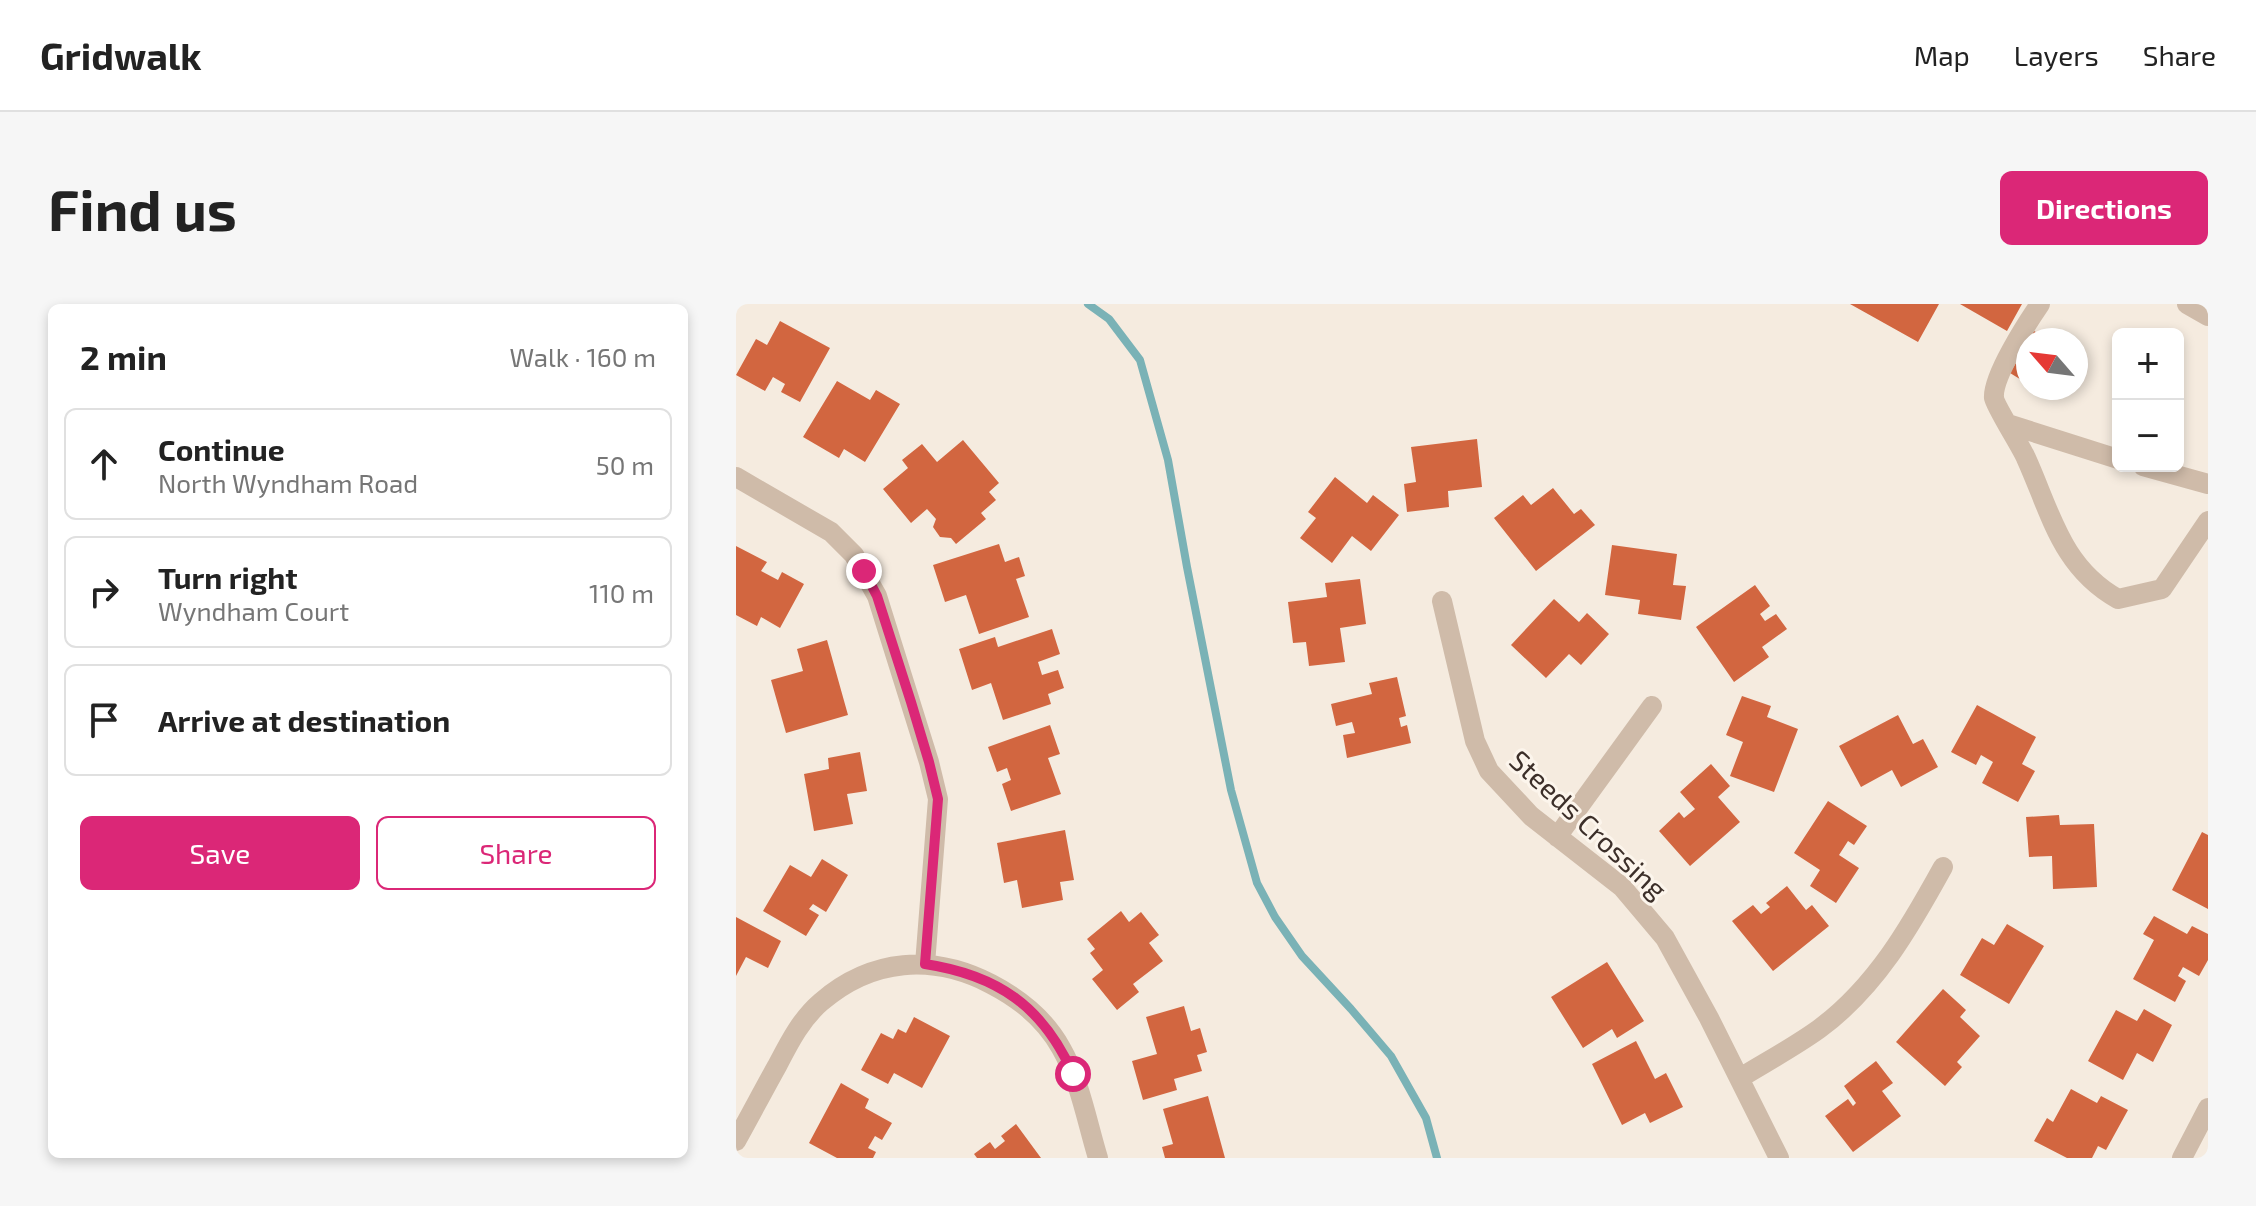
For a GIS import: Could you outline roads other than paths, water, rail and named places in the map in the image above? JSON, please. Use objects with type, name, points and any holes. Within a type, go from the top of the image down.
[{"type":"street","points":[[2040,304],[1998,376],[1994,399],[2026,458],[2045,506],[2074,562],[2099,588],[2118,599],[2162,589],[2208,522]]},
{"type":"street","points":[[2187,304],[2208,316]]},
{"type":"street","points":[[2008,424],[2112,457]]},
{"type":"street","points":[[2165,472],[2208,484]]},
{"type":"street","points":[[736,477],[817,522],[838,538],[854,555],[877,596],[938,799],[925,964]]},
{"type":"street","name":"Steeds Crossing","points":[[1442,601],[1475,741],[1489,771],[1513,798],[1557,837],[1622,887],[1665,938],[1779,1158]]},
{"type":"street","points":[[1557,837],[1652,706]]},
{"type":"street","points":[[1740,1078],[1818,1030],[1864,989],[1911,925],[1943,867]]},
{"type":"street","points":[[736,1141],[798,1028],[820,1002],[849,982],[877,970],[903,964],[925,964],[953,968],[1006,992],[1029,1008],[1050,1031],[1073,1074],[1098,1158]]},
{"type":"street","points":[[2182,1158],[2208,1108]]},
{"type":"waterway","points":[[1088,304],[1109,319],[1140,360],[1168,460],[1231,790],[1257,883],[1275,917],[1302,956],[1391,1056],[1426,1118],[1437,1158]]}]
